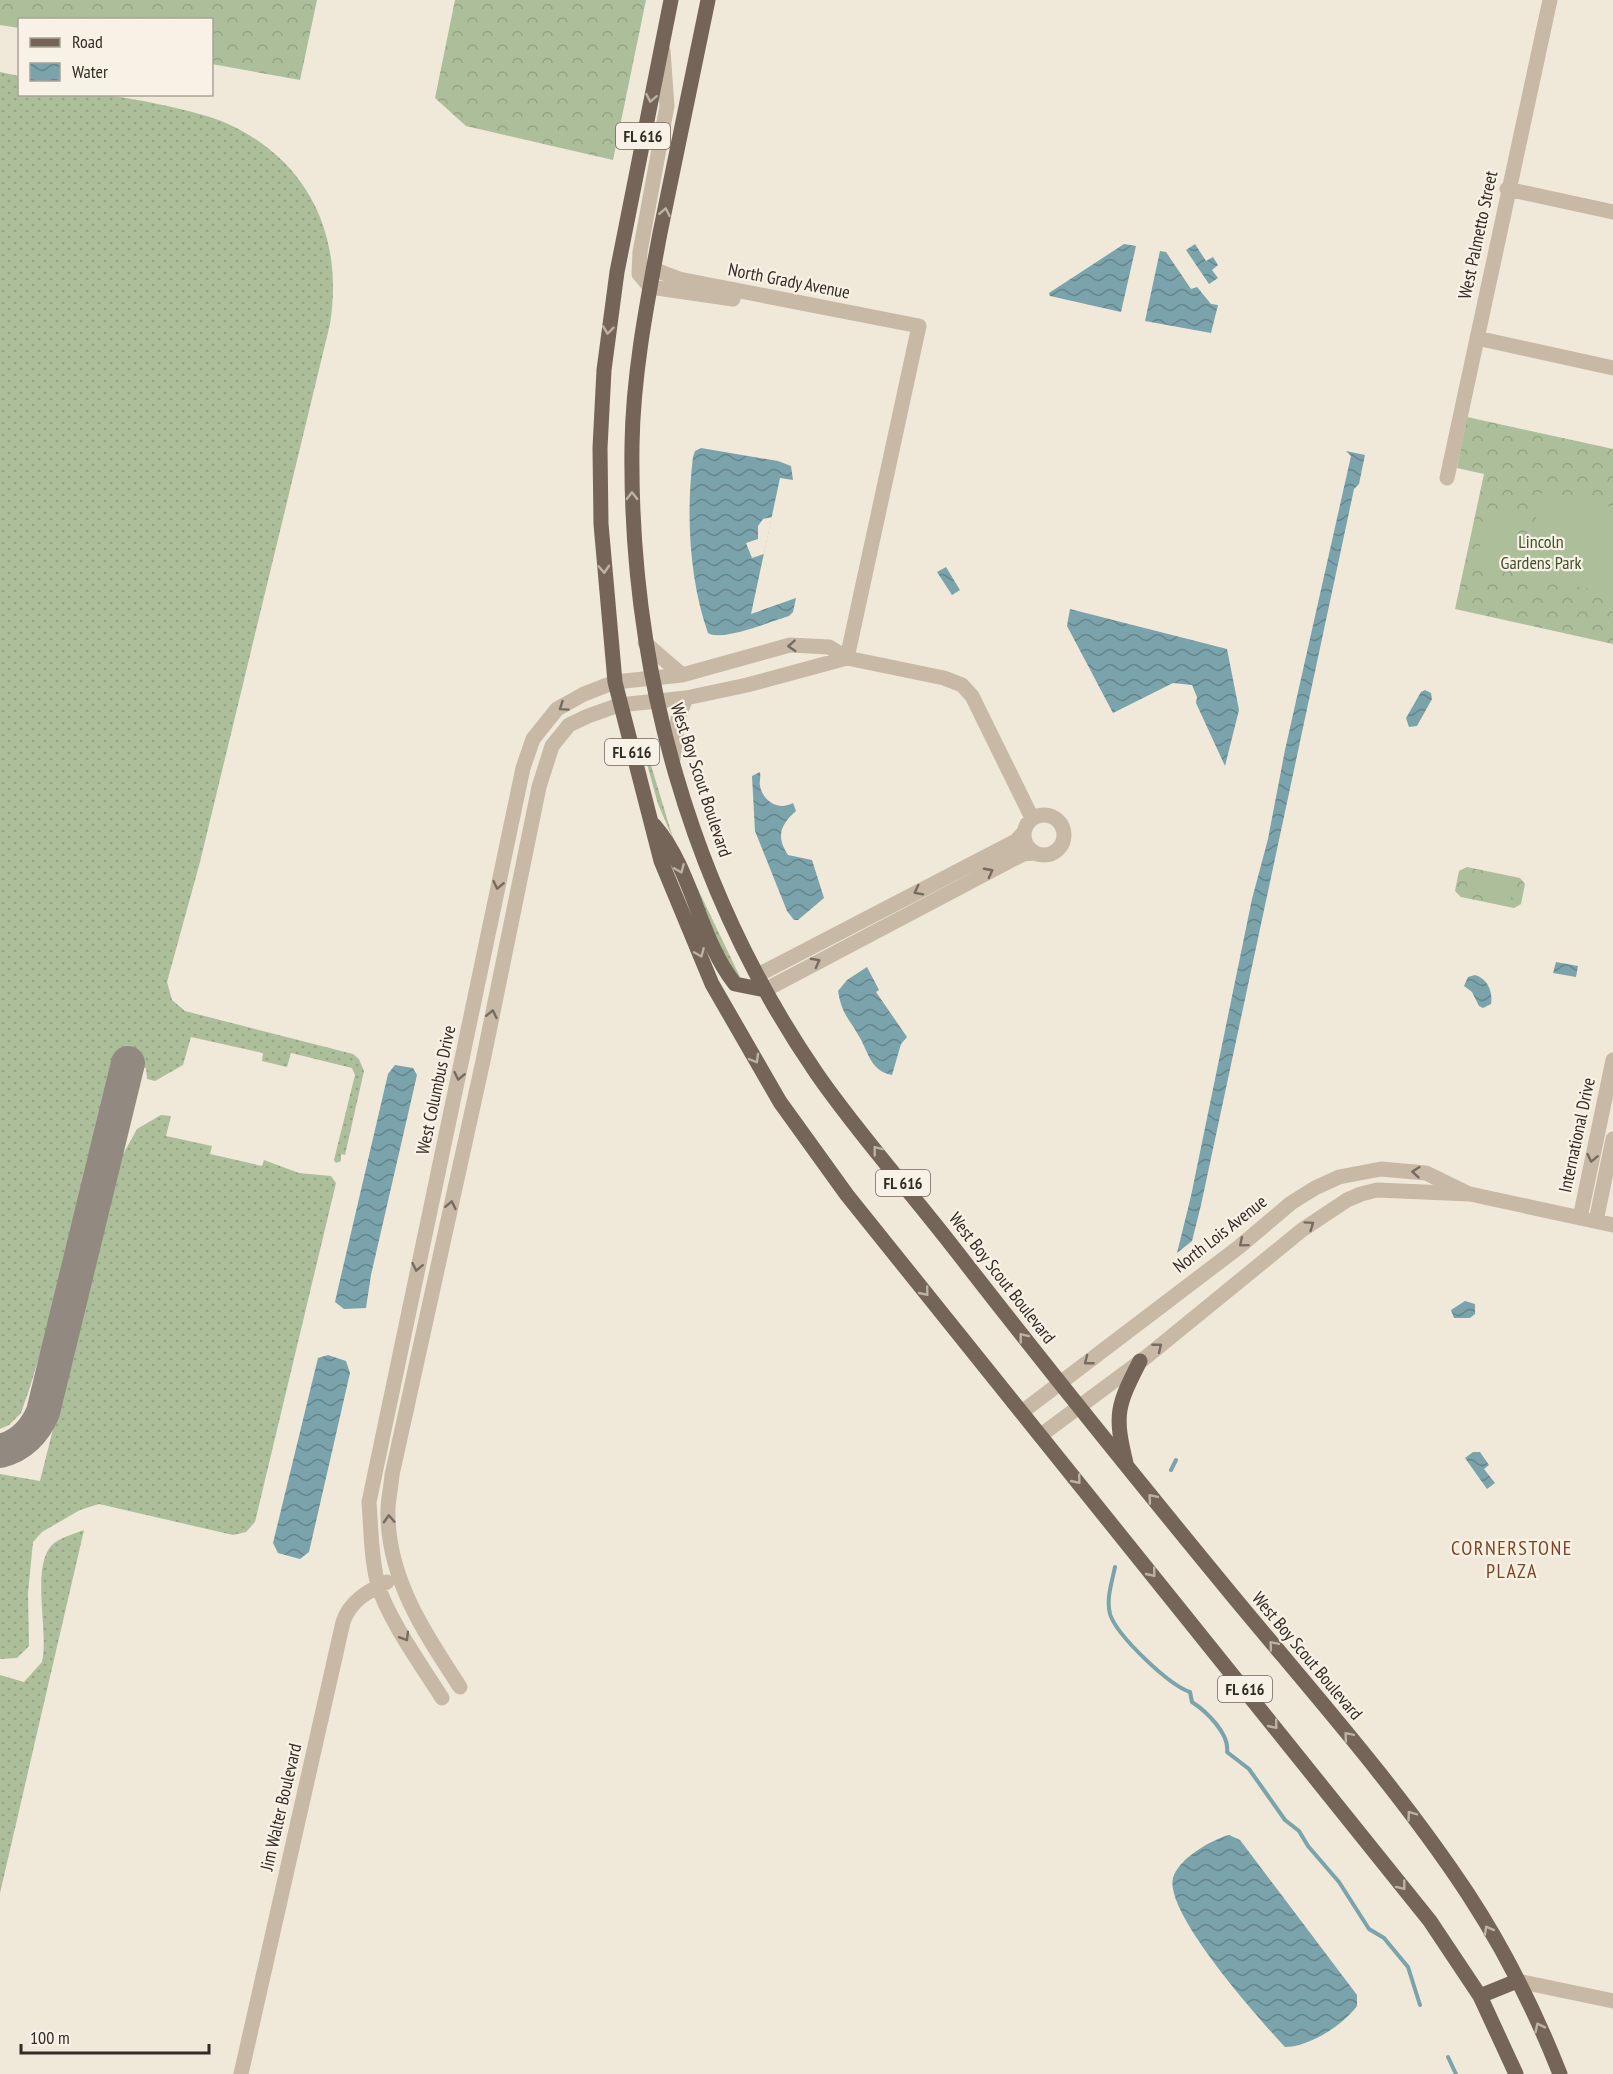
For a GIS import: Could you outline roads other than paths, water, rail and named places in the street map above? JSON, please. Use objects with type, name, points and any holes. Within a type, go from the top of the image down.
[{"type":"main road","name":"FL 616","points":[[671,0],[617,272],[604,370],[600,448],[605,581],[615,682],[661,861],[712,984],[780,1102],[847,1194],[1430,1921],[1480,1996],[1516,2074]]},
{"type":"main road","name":"FL 616","points":[[653,269],[708,0]]},
{"type":"main road","name":"West Boy Scout Boulevard","points":[[653,269],[637,369],[632,440],[634,555],[650,679],[693,829],[720,898],[765,990],[820,1078],[1059,1384],[1392,1788],[1470,1897],[1517,1981],[1560,2074]]},
{"type":"main road","points":[[650,820],[669,842],[721,966],[735,984],[765,990]]},
{"type":"main road","points":[[1128,1469],[1118,1429],[1118,1414],[1125,1390],[1140,1361]]},
{"type":"main road","points":[[1480,1996],[1517,1981]]},
{"type":"street","name":"West Palmetto Street","points":[[1447,478],[1550,0]]},
{"type":"street","points":[[662,39],[667,106],[639,274],[650,287],[772,305],[825,309]]},
{"type":"street","points":[[1508,189],[1613,212]]},
{"type":"street","name":"North Grady Avenue","points":[[653,269],[678,279],[919,326],[848,658]]},
{"type":"street","points":[[1477,338],[1613,368]]},
{"type":"street","points":[[645,643],[682,675]]},
{"type":"street","name":"West Columbus Drive","points":[[442,1698],[393,1616],[378,1586],[369,1502],[373,1471],[475,1003],[523,768],[532,739],[557,710],[584,694],[615,682],[682,675],[790,645],[829,647],[848,658],[944,678],[962,685],[972,696],[1032,818]]},
{"type":"street","points":[[460,1687],[426,1636],[398,1577],[388,1516],[392,1475],[483,1061],[539,787],[552,746],[569,725],[620,705],[686,698],[747,685],[848,658]]},
{"type":"street","points":[[673,762],[678,718],[686,698]]},
{"type":"street","points":[[758,975],[1016,841],[1032,818],[1040,815],[1054,817],[1059,822],[1064,835],[1063,841],[1054,852],[1023,854],[765,990]]},
{"type":"street","points":[[1024,832],[1026,844],[1034,853]]},
{"type":"street","points":[[894,903],[913,912]]},
{"type":"street","name":"International Drive","points":[[1580,1218],[1607,1120],[1613,1060]]},
{"type":"street","name":"International Drive","points":[[1596,1221],[1613,1139]]},
{"type":"street","name":"North Lois Avenue","points":[[1022,1412],[1239,1246],[1291,1203],[1315,1188],[1339,1177],[1382,1169],[1426,1173],[1470,1194]]},
{"type":"street","name":"North Lois Avenue","points":[[1041,1435],[1079,1409],[1302,1230],[1347,1200],[1377,1190],[1470,1194],[1613,1225]]},
{"type":"street","name":"Jim Walter Boulevard","points":[[241,2074],[343,1622],[348,1608],[378,1586],[398,1577]]},
{"type":"street","points":[[1517,1981],[1613,2001]]},
{"type":"water","points":[[1124,244],[1136,246],[1121,312],[1050,296],[1049,293]]},
{"type":"water","points":[[1195,244],[1206,261],[1213,257],[1218,265],[1212,270],[1218,278],[1209,284],[1186,250]]},
{"type":"water","points":[[1160,251],[1166,252],[1191,289],[1197,287],[1211,304],[1218,305],[1211,333],[1145,321]]},
{"type":"water","points":[[701,448],[778,461],[791,466],[793,480],[780,478],[751,614],[796,598],[793,612],[789,616],[735,633],[715,635],[708,633],[693,568],[690,523],[693,457],[695,451]]},
{"type":"water","points":[[1346,451],[1365,455],[1359,484],[1354,489],[1201,1205],[1192,1241],[1177,1253],[1191,1196],[1252,899],[1268,839],[1285,750],[1351,456]]},
{"type":"water","points":[[946,567],[960,590],[952,595],[937,572]]},
{"type":"water","points":[[1070,609],[1227,649],[1239,710],[1225,766],[1196,703],[1197,697],[1192,685],[1173,683],[1113,713],[1067,626]]},
{"type":"water","points":[[1425,690],[1431,693],[1432,699],[1417,726],[1409,727],[1406,718],[1421,692]]},
{"type":"water","points":[[760,772],[760,786],[768,801],[783,806],[793,803],[796,811],[783,826],[782,843],[788,855],[812,860],[824,898],[798,920],[794,920],[787,911],[755,831],[752,776]]},
{"type":"water","points":[[1556,962],[1578,966],[1576,977],[1553,973]]},
{"type":"water","points":[[867,967],[879,990],[876,992],[907,1037],[901,1044],[892,1075],[875,1066],[844,1011],[838,991],[847,980]]},
{"type":"water","points":[[1475,975],[1486,983],[1491,995],[1491,1004],[1483,1008],[1479,1006],[1472,992],[1464,986],[1468,977]]},
{"type":"water","points":[[395,1065],[413,1068],[417,1075],[371,1275],[366,1308],[344,1309],[335,1302],[388,1074]]},
{"type":"water","points":[[1465,1301],[1475,1304],[1475,1314],[1470,1318],[1454,1318],[1451,1310]]},
{"type":"water","points":[[328,1355],[346,1361],[350,1373],[309,1552],[300,1559],[278,1553],[273,1543],[318,1358]]},
{"type":"water","points":[[1473,1452],[1480,1452],[1489,1465],[1484,1469],[1495,1483],[1487,1489],[1465,1458]]},
{"type":"water","points":[[1229,1835],[1240,1840],[1357,1995],[1357,2006],[1351,2013],[1325,2034],[1315,2039],[1285,2047],[1216,1966],[1183,1915],[1174,1894],[1173,1878],[1181,1864],[1213,1841]]},
{"type":"waterway","points":[[1171,1470],[1176,1460]]},
{"type":"waterway","points":[[1115,1567],[1110,1591],[1110,1614],[1122,1634],[1157,1670],[1190,1692],[1192,1702],[1216,1724],[1225,1738],[1227,1752],[1249,1769],[1285,1820],[1299,1831],[1308,1846],[1339,1882],[1369,1929],[1384,1938],[1408,1967],[1420,2005]]},
{"type":"waterway","points":[[1448,2057],[1456,2074]]},
{"type":"district","name":"CORNERSTONE PLAZA","points":[[1512,1560]]},
{"type":"park label","name":"Lincoln Gardens Park","points":[[1541,552]]}]
